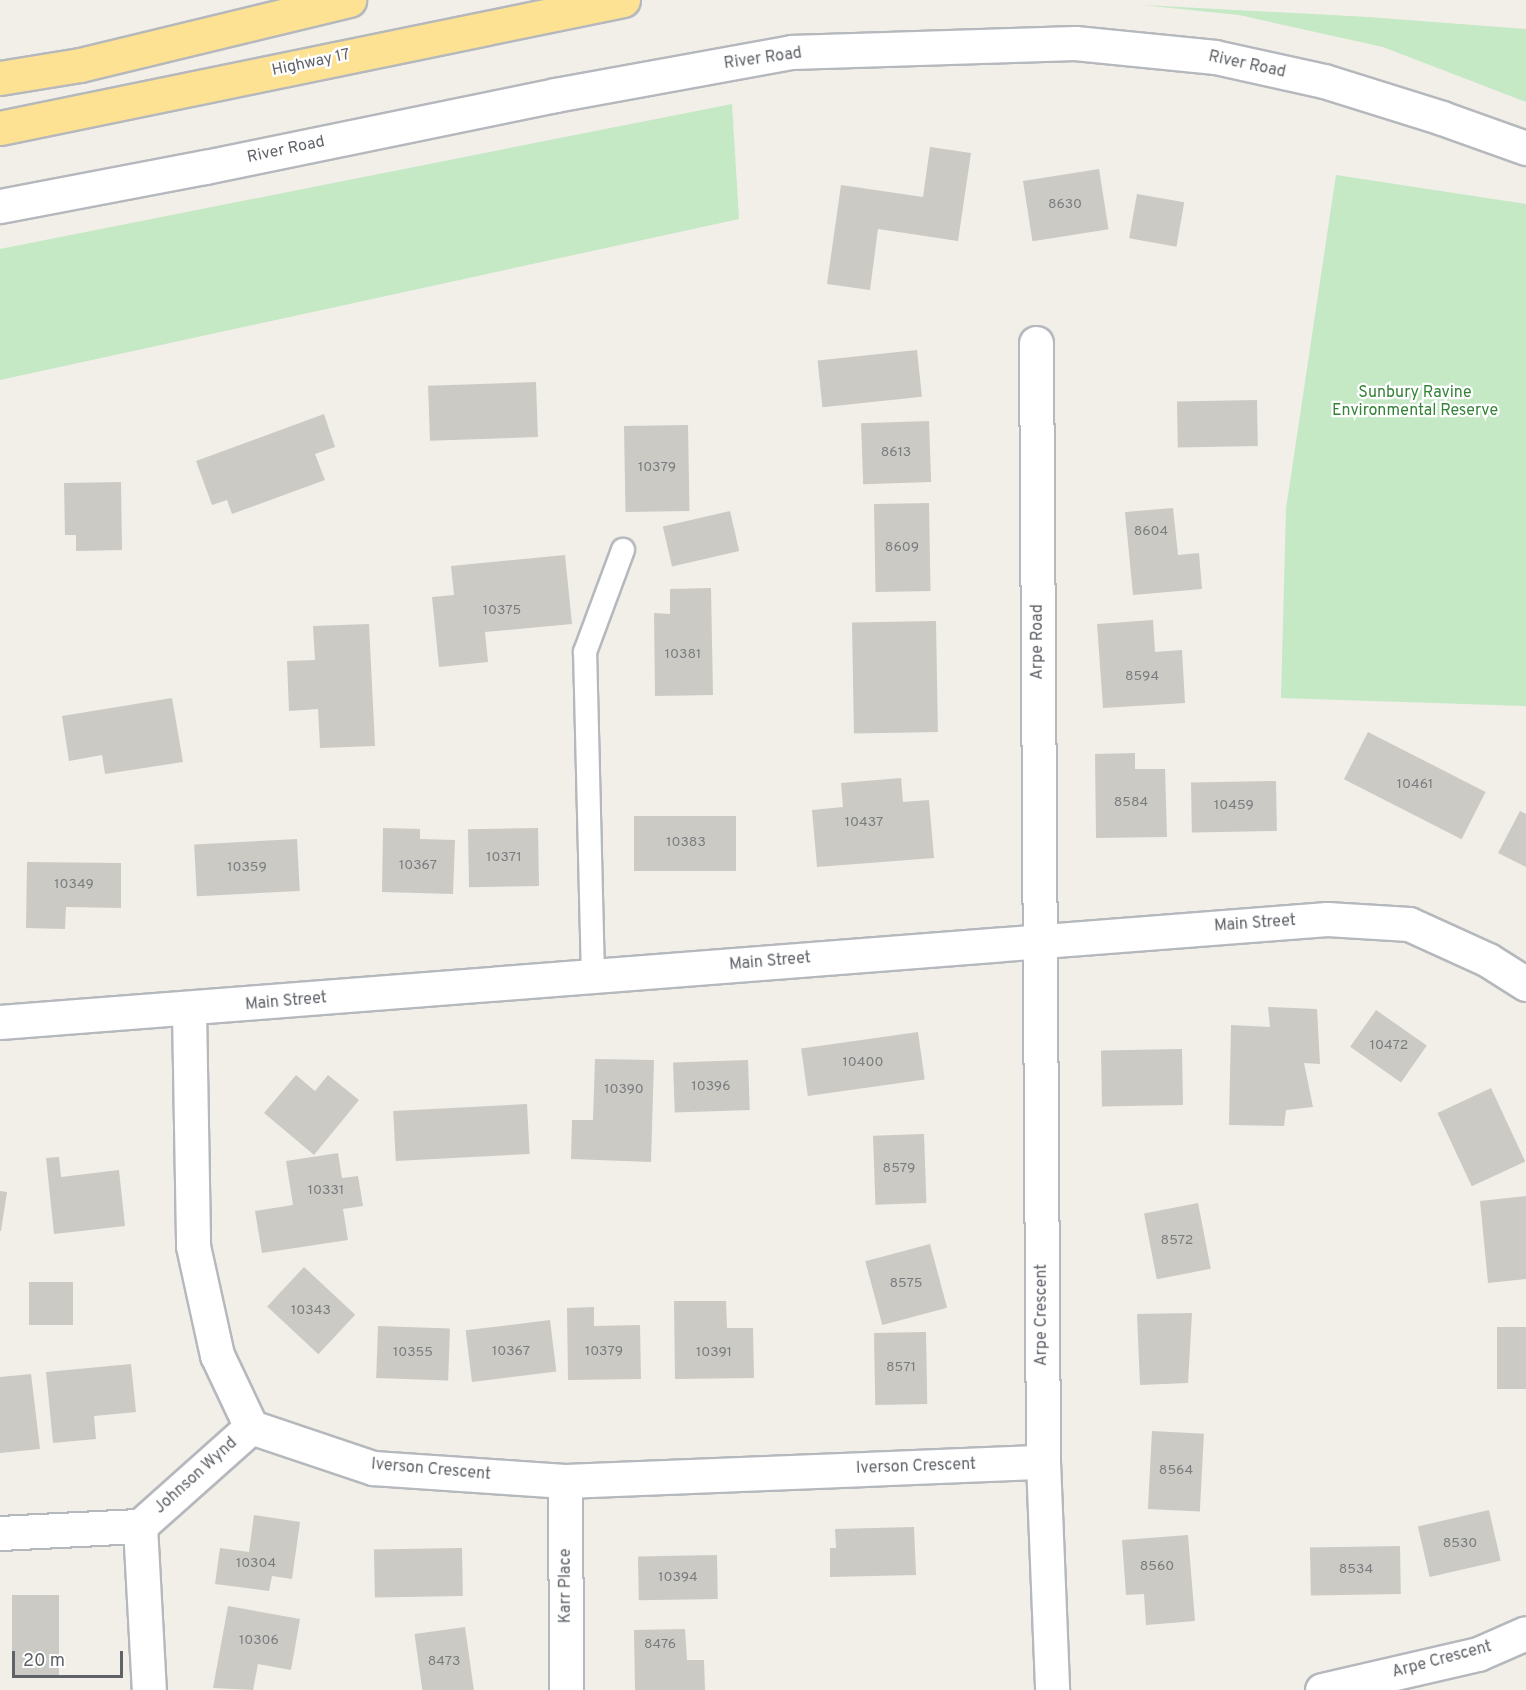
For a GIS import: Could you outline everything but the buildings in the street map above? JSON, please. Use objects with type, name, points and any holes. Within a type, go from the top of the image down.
[{"type":"highway","points":[[0,78],[80,64],[349,0]]},
{"type":"highway","name":"Highway 17","points":[[0,128],[623,0]]},
{"type":"street","name":"River Road","points":[[0,206],[555,95],[803,52],[1075,43],[1215,57],[1324,81],[1442,118],[1526,148]]},
{"type":"street","name":"Arpe Road","points":[[1036,343],[1040,940]]},
{"type":"street","name":"Main Street","points":[[0,1023],[189,1010],[1040,940],[1327,919],[1409,924],[1488,960],[1526,984]]},
{"type":"street","name":"Arpe Crescent","points":[[1040,940],[1043,1462],[1052,1690]]},
{"type":"street","points":[[189,1010],[193,1246],[217,1355],[251,1426]]},
{"type":"street","name":"Iverson Crescent","points":[[251,1426],[373,1468],[565,1481],[1043,1462]]},
{"type":"street","name":"Johnson Wynd","points":[[0,1533],[140,1526],[251,1426]]},
{"type":"street","name":"Karr Place","points":[[565,1481],[566,1690]]},
{"type":"street","name":"Johnson Wynd","points":[[140,1526],[149,1690]]},
{"type":"street","name":"Arpe Crescent","points":[[1322,1690],[1478,1654],[1526,1633]]},
{"type":"lane","points":[[593,976],[585,652],[622,550]]},
{"type":"green space","points":[[1142,5],[1368,17],[1526,29],[1526,102],[1383,47],[1239,15]]},
{"type":"green space","points":[[732,104],[739,219],[0,380],[0,249]]},
{"type":"green space","name":"Sunbury Ravine Environmental Reserve","points":[[1336,175],[1526,204],[1526,706],[1281,698],[1286,509]]}]
